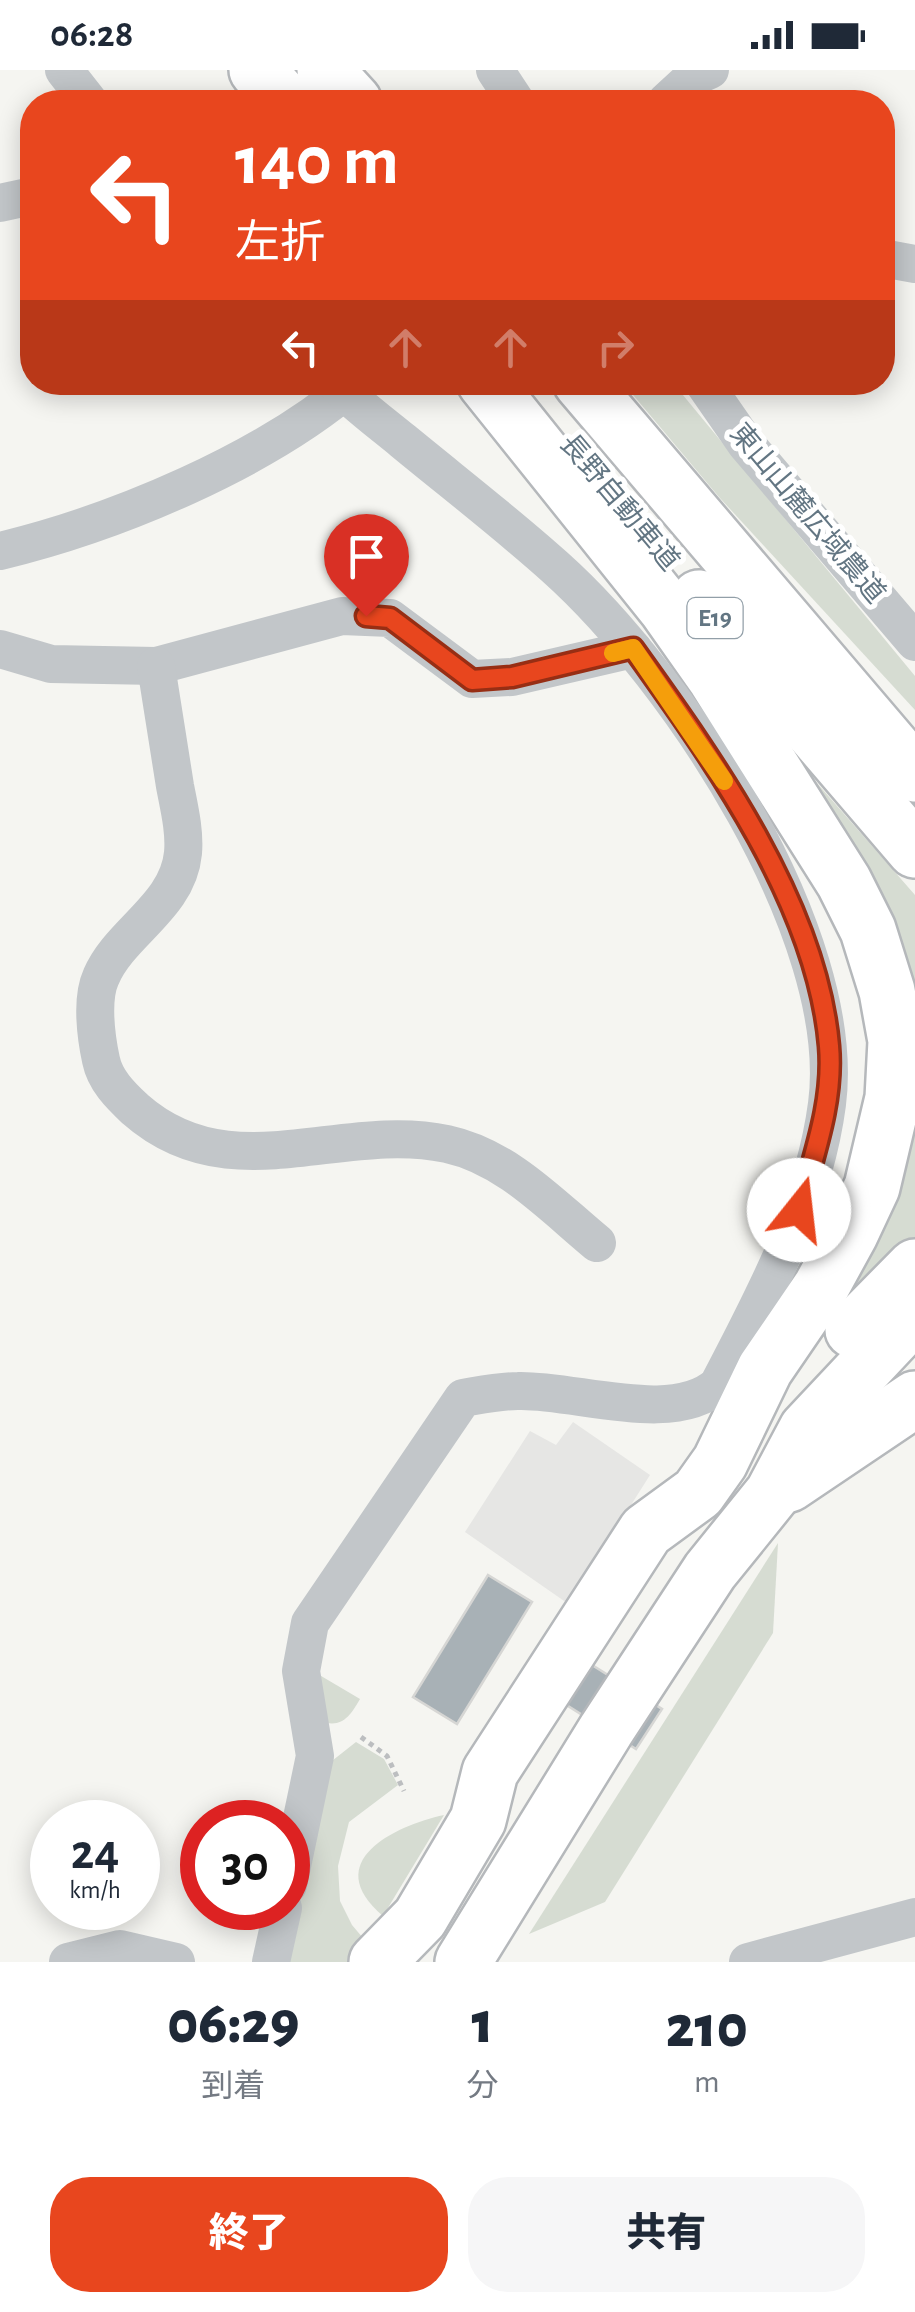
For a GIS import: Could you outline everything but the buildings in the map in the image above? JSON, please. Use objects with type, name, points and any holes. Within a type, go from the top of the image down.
[{"type":"highway","points":[[258,70],[276,90]]},
{"type":"highway","points":[[325,70],[343,90]]},
{"type":"highway","points":[[496,395],[609,533],[716,679],[844,882],[868,930],[887,991],[896,1042],[893,1098],[872,1188],[821,1287],[766,1369],[709,1477]]},
{"type":"highway","name":"長野自動車道","points":[[529,395],[915,850]]},
{"type":"highway","name":"長野自動車道","points":[[593,395],[915,774]]},
{"type":"highway","points":[[681,497],[915,743]]},
{"type":"highway","points":[[377,1962],[416,1940],[478,1820],[490,1772],[646,1531],[799,1390],[915,1267]]},
{"type":"highway","points":[[468,1959],[531,1850],[710,1571],[759,1510],[808,1430],[915,1314]]},
{"type":"highway","points":[[759,1510],[915,1399]]},
{"type":"street","points":[[64,70],[80,90]]},
{"type":"street","points":[[679,90],[692,78],[710,70]]},
{"type":"street","points":[[0,552],[58,537],[164,496],[258,448],[332,395]]},
{"type":"street","points":[[306,1800],[315,1756],[301,1671],[310,1623],[463,1398],[519,1390],[662,1405],[706,1396],[718,1385],[791,1236],[827,1106],[830,1048],[820,991],[779,877],[704,747],[633,648],[557,568],[355,395]]},
{"type":"street","name":"東山山麓広域農道","points":[[712,395],[746,444],[915,642]]},
{"type":"street","points":[[0,649],[51,664],[156,666],[342,616],[390,618],[472,680],[512,677],[633,648]]},
{"type":"street","points":[[156,666],[183,855],[173,886],[99,980],[96,1017],[102,1063],[117,1093],[152,1124],[198,1146],[254,1153],[393,1139],[444,1144],[482,1154],[521,1180],[596,1243]]},
{"type":"street","points":[[748,1962],[915,1917]]},
{"type":"street","points":[[271,1962],[278,1930]]},
{"type":"street","points":[[68,1962],[120,1949],[176,1962]]},
{"type":"path","points":[[361,1738],[387,1756],[404,1790]]},
{"type":"shaded area","points":[[633,395],[683,395],[915,676],[915,710],[719,497]]},
{"type":"shaded area","points":[[802,766],[915,895],[915,1238],[803,1359],[908,1120]]},
{"type":"shaded area","points":[[573,1422],[650,1475],[631,1505],[642,1514],[580,1612],[465,1532],[530,1431],[556,1445]]},
{"type":"shaded area","points":[[778,1543],[773,1633],[605,1902],[529,1934]]},
{"type":"shaded area","points":[[311,1670],[360,1699],[340,1722],[320,1721]]},
{"type":"shaded area","points":[[356,1742],[384,1759],[398,1785],[349,1822],[338,1866],[340,1901],[352,1925],[368,1944],[357,1962],[284,1962],[290,1930],[310,1930],[310,1833],[323,1768]]},
{"type":"shaded area","points":[[444,1815],[383,1916],[365,1897],[358,1879],[361,1863],[386,1838]]},
{"type":"slow traffic","points":[[613,653],[633,648],[724,781]]},
{"type":"route","points":[[366,616],[390,618],[472,680],[512,677],[633,648],[704,747],[779,877],[820,991],[830,1048],[827,1106],[799,1210]]}]
